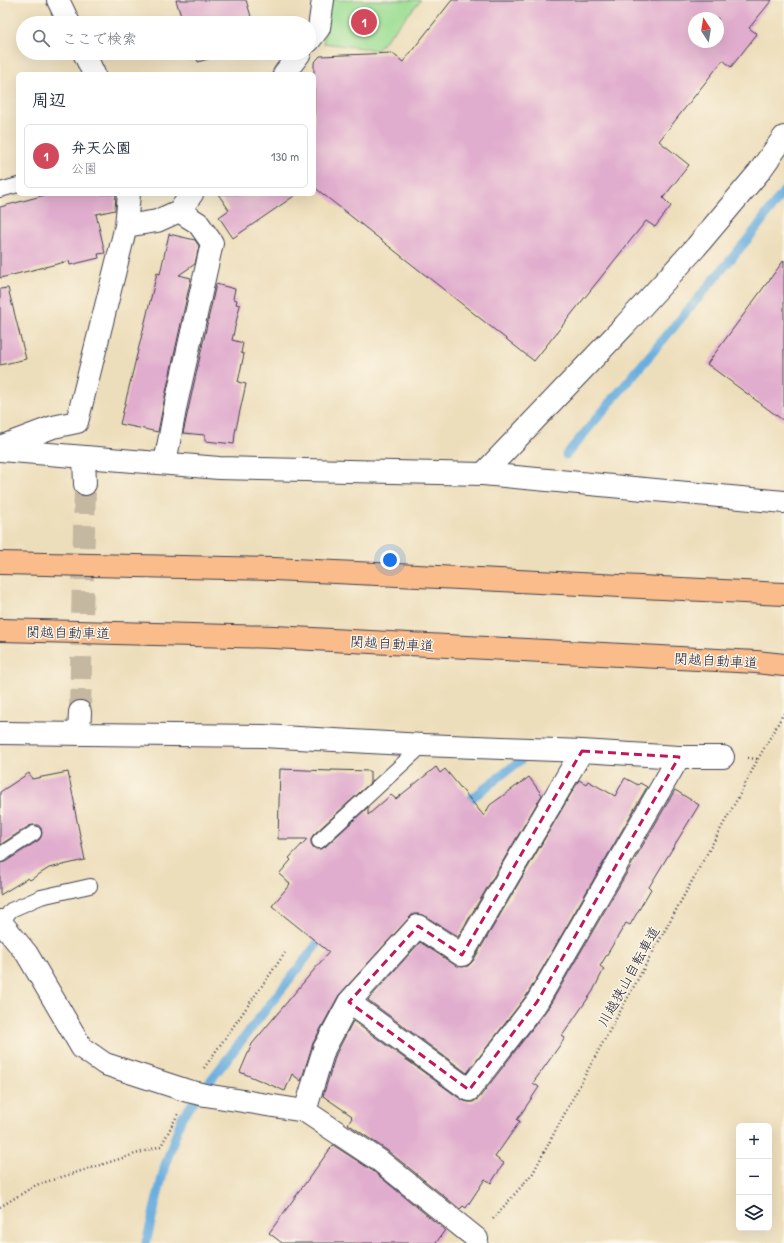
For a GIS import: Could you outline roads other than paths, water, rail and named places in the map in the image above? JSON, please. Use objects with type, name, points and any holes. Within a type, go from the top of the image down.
[{"type":"highway","points":[[0,563],[274,569],[784,594]]},
{"type":"highway","name":"関越自動車道","points":[[0,630],[274,637],[756,662],[784,665]]},
{"type":"street","points":[[58,0],[66,16]]},
{"type":"street","points":[[316,32],[319,28],[323,0]]},
{"type":"street","points":[[87,60],[93,72]]},
{"type":"street","points":[[286,72],[295,60]]},
{"type":"street","points":[[483,474],[625,325],[696,247],[759,172],[784,137]]},
{"type":"street","points":[[0,447],[53,427],[77,422],[126,226],[129,196]]},
{"type":"street","points":[[126,226],[157,221],[179,211],[190,196]]},
{"type":"street","points":[[165,463],[176,404],[212,243],[198,223],[179,211]]},
{"type":"street","points":[[0,450],[219,468],[483,474],[784,502]]},
{"type":"street","points":[[84,457],[85,484]]},
{"type":"street","points":[[79,734],[80,712]]},
{"type":"street","points":[[0,733],[263,736],[679,757],[723,757]]},
{"type":"street","points":[[305,1111],[324,1049],[349,1002],[418,926],[462,955],[582,751]]},
{"type":"street","points":[[349,1002],[469,1090],[537,1002],[679,757]]},
{"type":"street","points":[[1,921],[27,954],[82,1048],[105,1064],[196,1093],[305,1111],[380,1161],[477,1240]]},
{"type":"lane","points":[[0,190],[16,186]]},
{"type":"lane","points":[[319,841],[423,745]]},
{"type":"lane","points":[[0,855],[34,833]]},
{"type":"lane","points":[[1,921],[11,910],[41,897],[90,886]]},
{"type":"waterway","points":[[566,455],[752,234],[784,191]]},
{"type":"waterway","points":[[462,806],[521,760]]},
{"type":"waterway","points":[[146,1243],[165,1165],[182,1117],[324,935]]},
{"type":"tunnel","points":[[80,712],[85,484]]},
{"type":"place","name":"弁天公園","points":[[364,22]]}]
